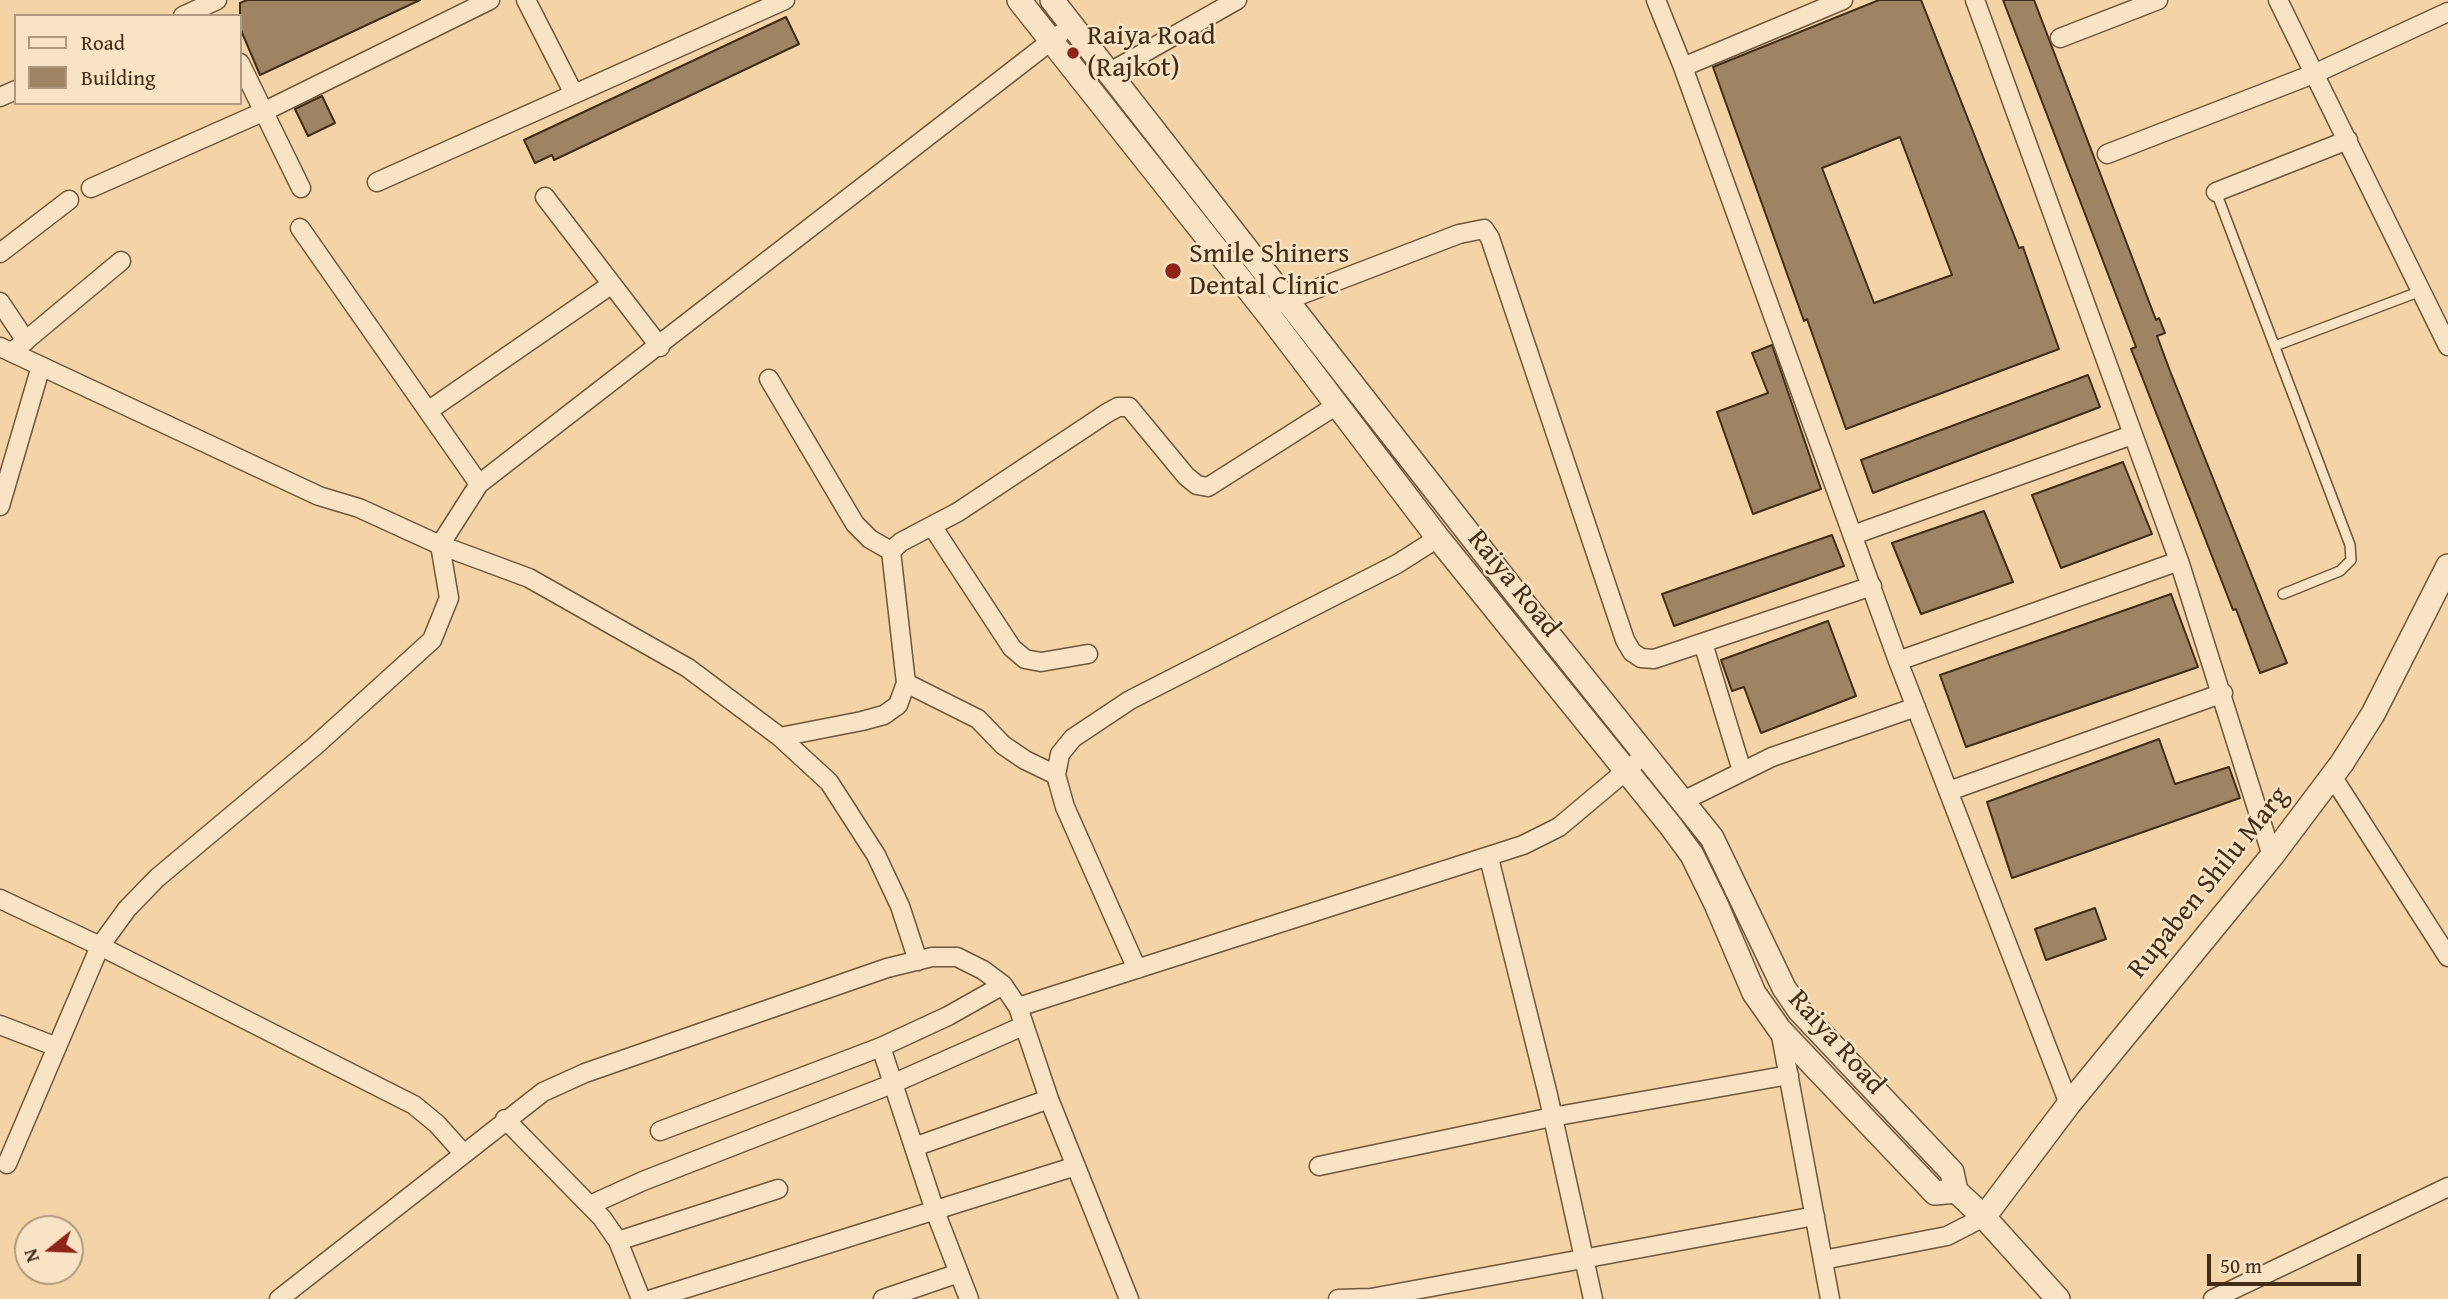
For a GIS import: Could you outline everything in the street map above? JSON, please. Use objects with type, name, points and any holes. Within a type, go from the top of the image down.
[{"type":"street","points":[[91,188],[265,111],[490,0]]},
{"type":"street","points":[[526,0],[574,94]]},
{"type":"street","points":[[377,182],[785,0]]},
{"type":"street","name":"Raiya Road","points":[[1019,0],[1264,310],[1438,538],[1692,855],[1754,993],[1780,1030],[1935,1193],[1956,1191]]},
{"type":"street","name":"Raiya Road","points":[[1052,0],[1505,580],[1683,801],[1719,850],[1784,988],[1799,1010],[1952,1172],[1956,1191],[1984,1217],[2058,1299]]},
{"type":"street","points":[[1110,72],[1237,0]]},
{"type":"street","points":[[1656,0],[1684,67],[1898,661],[2069,1104]]},
{"type":"street","points":[[1684,67],[1843,0]]},
{"type":"street","points":[[1975,0],[2179,561],[2223,693],[2257,816],[2272,856]]},
{"type":"street","points":[[2060,38],[2158,0]]},
{"type":"street","points":[[2278,0],[2448,346]]},
{"type":"street","points":[[188,14],[212,5]]},
{"type":"street","points":[[2107,154],[2316,74],[2448,12]]},
{"type":"street","points":[[7,1164],[100,946],[127,909],[157,878],[315,746],[432,640],[449,598],[440,545],[479,484],[1073,24]]},
{"type":"street","points":[[242,67],[301,188]]},
{"type":"street","points":[[2216,192],[2348,140]]},
{"type":"street","points":[[545,197],[660,346]]},
{"type":"street","points":[[0,253],[69,200]]},
{"type":"street","points":[[300,228],[479,484]]},
{"type":"street","points":[[1264,310],[1459,233],[1484,229],[1490,238],[1625,640],[1632,652],[1642,658],[1654,659],[1872,586]]},
{"type":"street","points":[[6,350],[26,341],[121,261]]},
{"type":"street","points":[[428,411],[611,284]]},
{"type":"street","points":[[0,302],[26,341]]},
{"type":"street","points":[[6,350],[319,496],[359,508],[440,545],[529,578],[688,668],[780,737],[829,782],[876,855],[900,906],[918,961]]},
{"type":"street","points":[[0,506],[41,366]]},
{"type":"street","points":[[769,379],[855,524],[870,540],[891,551]]},
{"type":"street","points":[[891,551],[901,542],[932,526],[1118,407],[1129,407],[1186,476],[1197,485],[1208,487],[1337,405]]},
{"type":"street","points":[[1853,535],[2132,435]]},
{"type":"street","points":[[932,526],[1012,648],[1025,659],[1041,662],[1088,654]]},
{"type":"street","points":[[1137,969],[1065,807],[1056,775],[1060,754],[1073,738],[1130,701],[1397,564],[1438,538]]},
{"type":"street","points":[[780,737],[884,715],[898,705],[906,683],[891,551]]},
{"type":"street","points":[[1898,661],[2179,561]]},
{"type":"street","name":"Rupaben Shilu Marg","points":[[1984,1217],[2069,1104],[2272,856],[2332,776],[2373,714],[2448,566]]},
{"type":"street","points":[[1703,643],[1742,771]]},
{"type":"street","points":[[906,683],[978,719],[1003,745],[1056,775]]},
{"type":"street","points":[[1949,791],[2223,693]]},
{"type":"street","points":[[1683,801],[1742,771],[1814,740],[1916,707]]},
{"type":"street","points":[[1018,1007],[1489,858],[1559,827],[1646,754]]},
{"type":"street","points":[[2332,776],[2448,957]]},
{"type":"street","points":[[1489,858],[1593,1299]]},
{"type":"street","points":[[0,899],[100,946],[414,1105],[437,1124],[463,1153]]},
{"type":"street","points":[[279,1299],[505,1119],[543,1092],[585,1073],[887,968],[918,961],[957,957],[1003,985],[1018,1007],[1049,1099],[1129,1299]]},
{"type":"street","points":[[660,1131],[881,1046],[948,1016],[1003,985]]},
{"type":"street","points":[[0,1025],[57,1046]]},
{"type":"street","points":[[590,1205],[643,1181],[892,1084],[1023,1026]]},
{"type":"street","points":[[1780,1030],[1830,1299]]},
{"type":"street","points":[[881,1046],[892,1084],[917,1146],[935,1211],[969,1299]]},
{"type":"street","points":[[1319,1166],[1552,1117],[1789,1075]]},
{"type":"street","points":[[917,1146],[1049,1099]]},
{"type":"street","points":[[505,1119],[590,1205],[618,1241],[641,1299]]},
{"type":"street","points":[[652,1299],[1076,1166]]},
{"type":"street","points":[[2213,1299],[2448,1187]]},
{"type":"street","points":[[618,1241],[778,1189]]},
{"type":"street","points":[[1338,1299],[1371,1298],[1815,1216]]},
{"type":"street","points":[[1823,1260],[1947,1236],[1984,1217]]},
{"type":"street","points":[[883,1299],[959,1273]]},
{"type":"lane","points":[[2216,192],[2350,545],[2351,560],[2340,571],[2283,594]]},
{"type":"lane","points":[[2275,346],[2421,290]]},
{"type":"building","points":[[247,0],[420,0],[260,75],[242,33],[240,3]]},
{"type":"building","points":[[1879,0],[1921,0],[2019,248],[2023,247],[2059,349],[1846,429],[1807,319],[1804,321],[1713,67]],"holes":[[[1900,137],[1952,275],[1874,303],[1822,168]]]},
{"type":"building","points":[[2003,0],[2034,0],[2156,320],[2159,318],[2165,333],[2157,336],[2170,371],[2287,663],[2260,673],[2236,609],[2233,610],[2131,349],[2136,347]]},
{"type":"building","points":[[786,17],[799,44],[554,160],[552,155],[535,163],[524,140]]},
{"type":"building","points":[[322,96],[335,123],[308,136],[295,109]]},
{"type":"building","points":[[1772,345],[1821,489],[1753,514],[1717,412],[1768,393],[1752,353]]},
{"type":"building","points":[[2088,375],[2100,407],[1873,493],[1861,460]]},
{"type":"building","points":[[2123,462],[2152,534],[2061,568],[2032,495]]},
{"type":"building","points":[[1984,511],[2013,582],[1921,614],[1892,543]]},
{"type":"building","points":[[1832,535],[1844,566],[1674,626],[1662,594]]},
{"type":"building","points":[[2171,594],[2198,667],[1966,747],[1940,675]]},
{"type":"building","points":[[1828,621],[1856,696],[1761,733],[1744,687],[1732,691],[1721,660]]},
{"type":"building","points":[[2159,739],[2175,784],[2229,767],[2240,798],[2012,878],[1987,802]]},
{"type":"building","points":[[2095,908],[2106,939],[2046,960],[2035,929]]},
{"type":"place","name":"Raiya Road (Rajkot)","points":[[1073,53]]},
{"type":"place","name":"Smile Shiners Dental Clinic","points":[[1173,271]]}]
